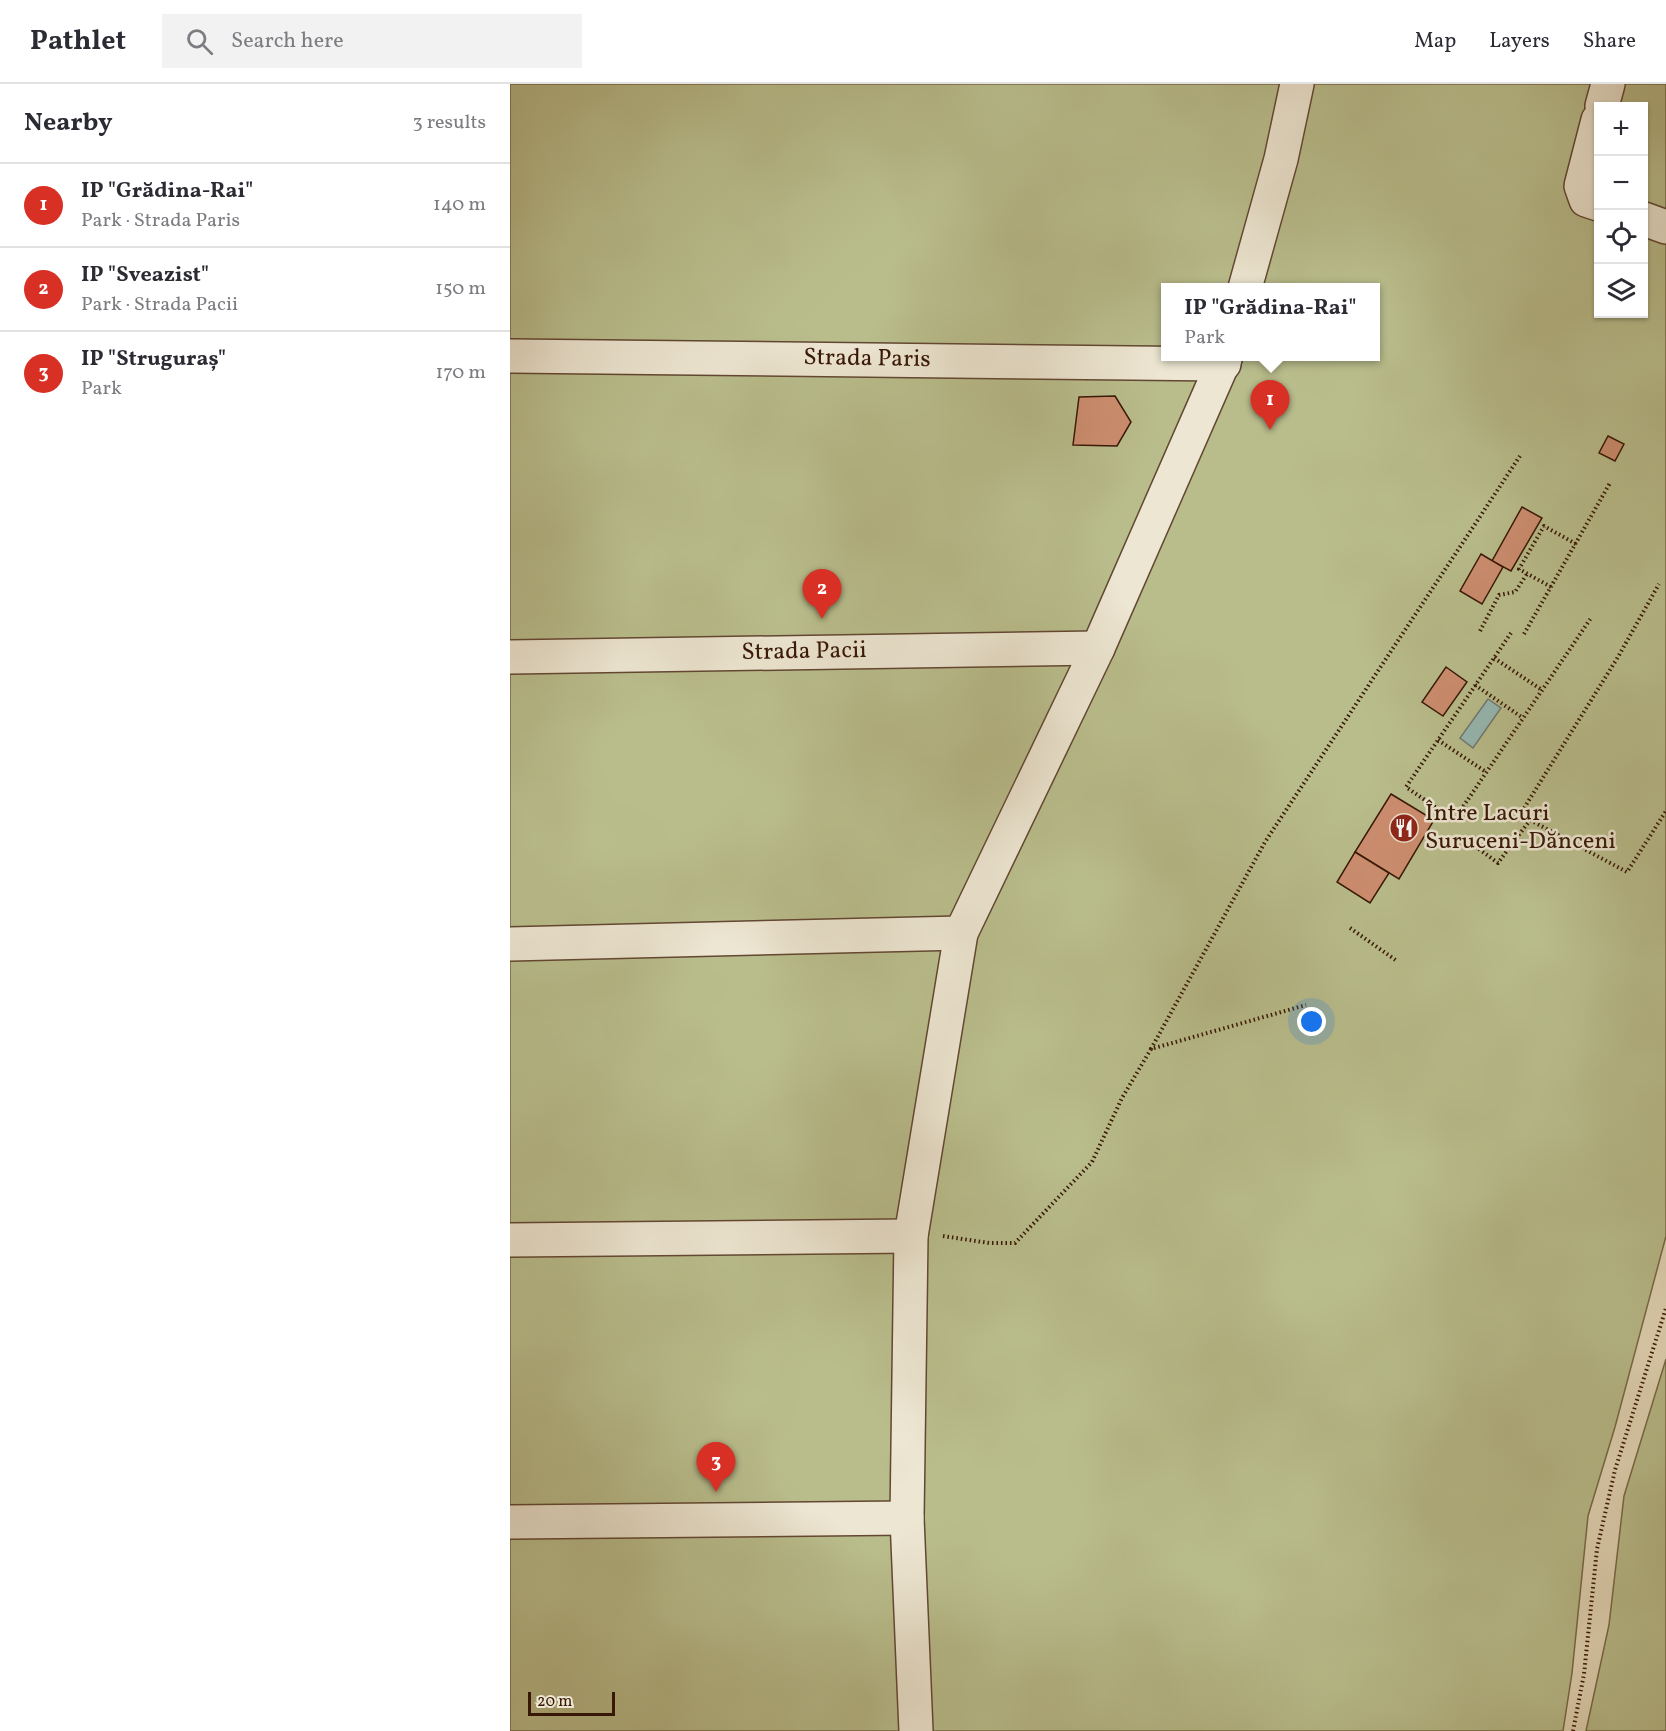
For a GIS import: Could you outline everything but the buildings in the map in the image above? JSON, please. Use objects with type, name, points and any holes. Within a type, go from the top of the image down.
[{"type":"street","points":[[1246,283],[1281,159],[1297,84]]},
{"type":"street","points":[[1603,102],[1608,84]]},
{"type":"street","points":[[1594,138],[1581,186],[1586,200],[1594,202]]},
{"type":"street","points":[[1648,220],[1666,227]]},
{"type":"street","name":"Strada Paris","points":[[510,356],[1161,360]]},
{"type":"street","points":[[916,1731],[907,1518],[910,1236],[961,933],[1098,648],[1225,361]]},
{"type":"street","name":"Strada Pacii","points":[[510,657],[1098,648]]},
{"type":"street","points":[[510,944],[961,933]]},
{"type":"street","points":[[510,1240],[910,1236]]},
{"type":"street","points":[[510,1522],[907,1518]]},
{"type":"path","points":[[910,1236],[932,1235],[989,1244],[1015,1243],[1092,1162],[1122,1098],[1265,842],[1520,456]]},
{"type":"path","points":[[1524,634],[1610,483]]},
{"type":"path","points":[[1551,588],[1519,569],[1544,526],[1576,544]]},
{"type":"path","points":[[1480,631],[1499,595],[1515,592],[1527,574]]},
{"type":"path","points":[[1659,584],[1521,813],[1627,872],[1666,811]]},
{"type":"path","points":[[1511,633],[1406,787],[1454,820],[1591,618]]},
{"type":"path","points":[[1494,658],[1542,690]]},
{"type":"path","points":[[1475,685],[1523,718]]},
{"type":"path","points":[[1438,740],[1486,772]]},
{"type":"path","points":[[1468,841],[1498,863],[1530,820]]},
{"type":"path","points":[[1350,928],[1397,961]]},
{"type":"path","points":[[1151,1049],[1306,1005]]},
{"type":"path","points":[[1573,1731],[1584,1674],[1597,1549],[1615,1470],[1666,1308]]},
{"type":"green space","points":[[510,84],[1666,84],[1666,1236],[1615,1427],[1588,1516],[1572,1673],[1563,1731],[510,1731]]},
{"type":"green space","points":[[1666,1359],[1666,1731],[1586,1731],[1609,1625],[1624,1496]]},
{"type":"water","points":[[1488,699],[1501,708],[1473,748],[1460,738]]},
{"type":"place","name":"IP \"Grădina-Rai\"","points":[[1270,430]]},
{"type":"place","name":"IP \"Sveazist\"","points":[[822,619]]},
{"type":"place","name":"Între Lacuri Suruceni-Dănceni","points":[[1404,828]]},
{"type":"place","name":"IP \"Struguraș\"","points":[[716,1492]]}]
